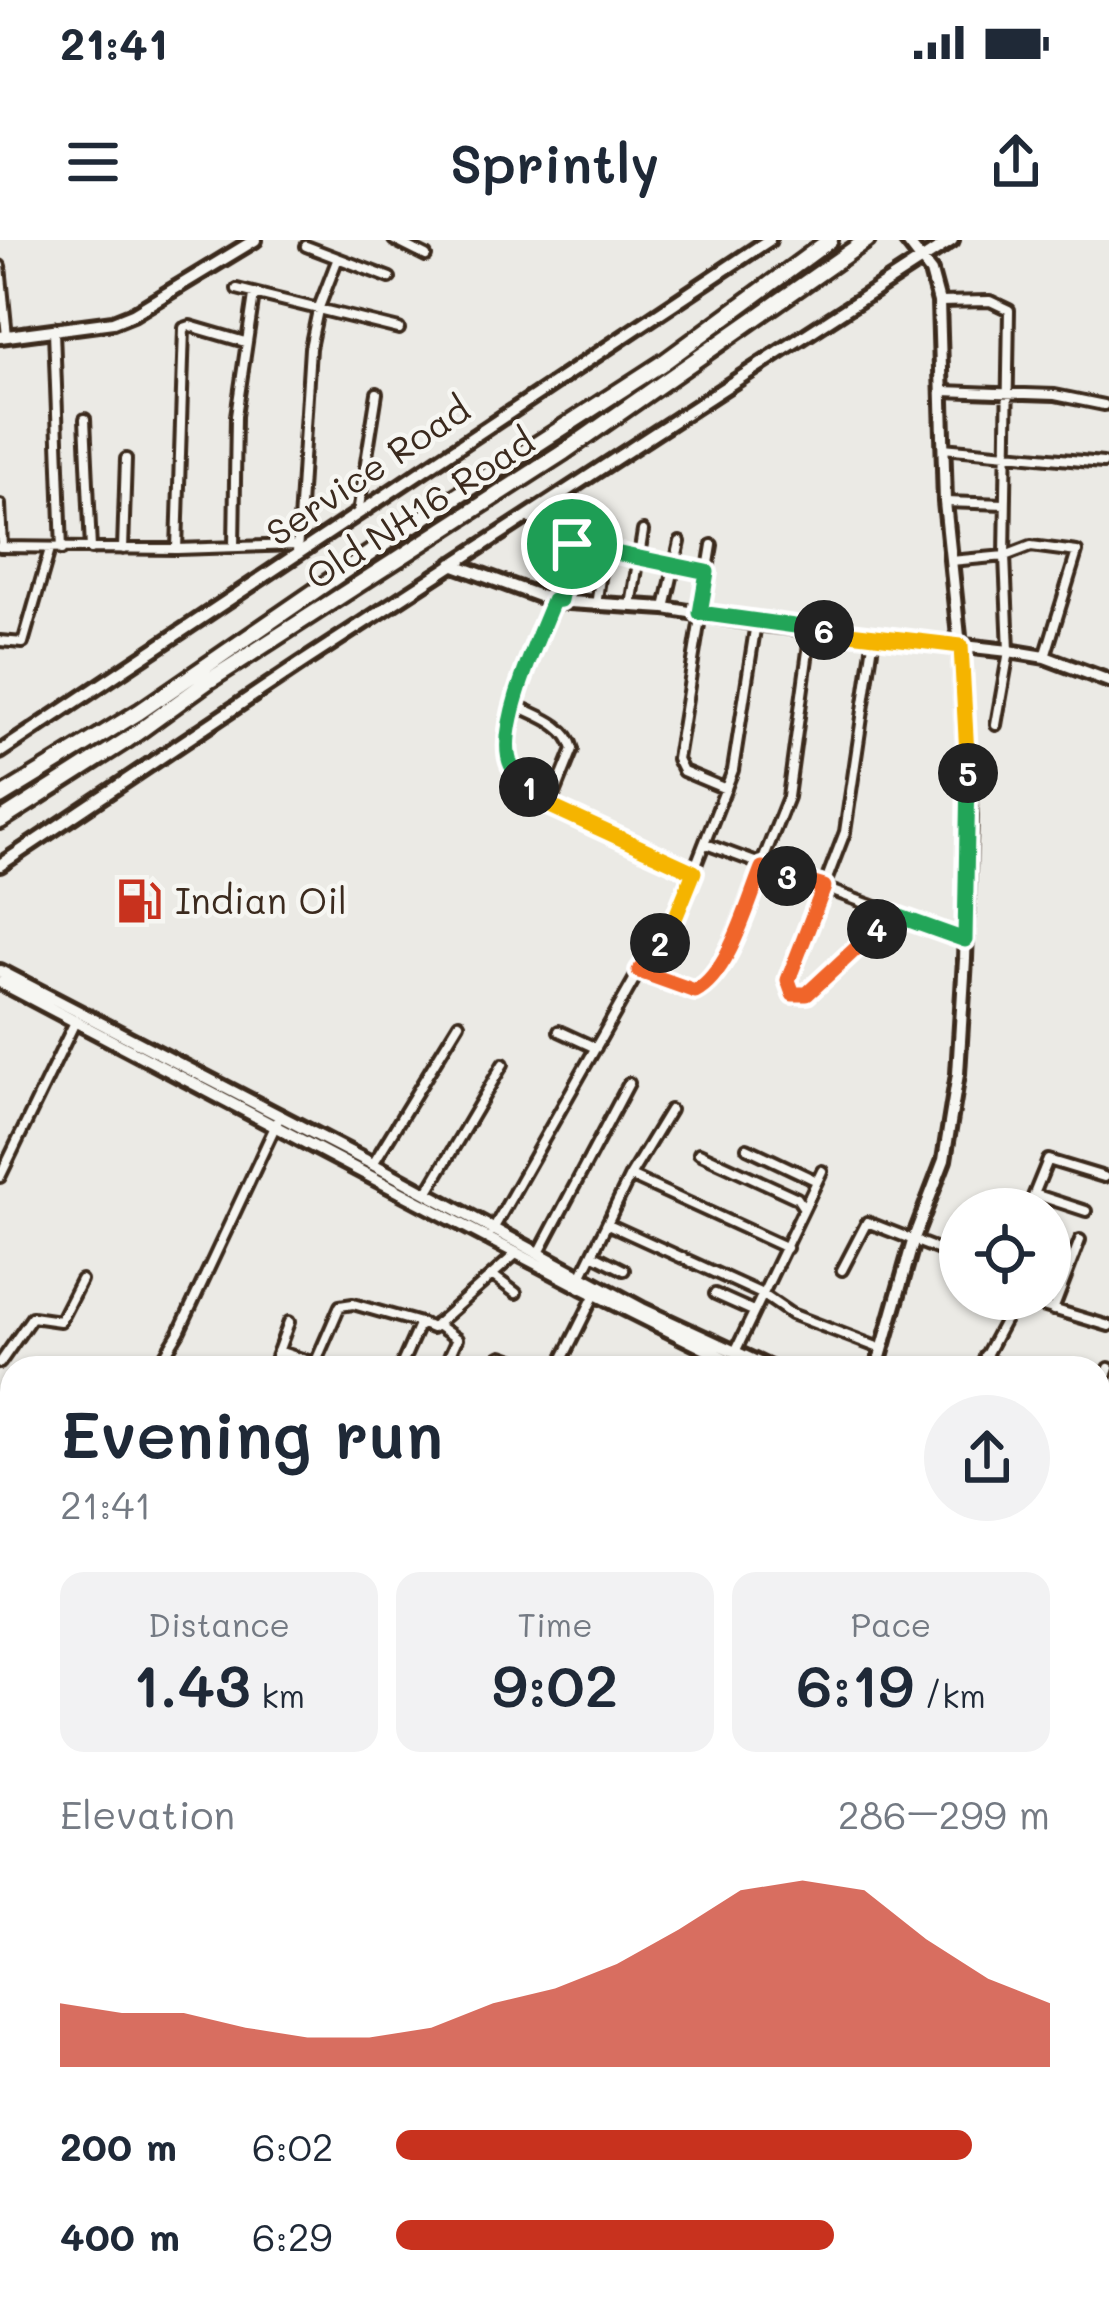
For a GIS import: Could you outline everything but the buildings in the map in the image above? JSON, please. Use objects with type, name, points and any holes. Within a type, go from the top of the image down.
[{"type":"main road","name":"Old NH16 Road","points":[[0,821],[564,452],[868,240]]},
{"type":"main road","name":"Old NH16 Road","points":[[0,797],[139,712],[395,536],[664,362],[826,243]]},
{"type":"street","points":[[0,266],[4,337],[113,322],[255,240]]},
{"type":"street","points":[[394,240],[425,256]]},
{"type":"street","name":"Service Road","points":[[0,752],[297,549],[769,240]]},
{"type":"street","points":[[882,1356],[914,1238],[938,1184],[954,1115],[970,816],[961,646],[945,502],[939,302],[936,285],[906,240]]},
{"type":"street","points":[[0,865],[952,240]]},
{"type":"street","points":[[306,246],[390,278]]},
{"type":"street","points":[[0,505],[1,547],[297,549],[310,348],[318,310],[338,258]]},
{"type":"street","points":[[236,289],[399,328]]},
{"type":"street","points":[[234,547],[236,416],[254,295]]},
{"type":"street","points":[[939,302],[990,301],[1009,310],[1005,504],[1009,651],[996,725]]},
{"type":"street","points":[[177,549],[184,328],[245,342]]},
{"type":"street","points":[[54,331],[62,550]]},
{"type":"street","points":[[943,391],[1007,392],[1104,405]]},
{"type":"street","points":[[358,513],[377,393]]},
{"type":"street","points":[[85,419],[92,549]]},
{"type":"street","points":[[942,448],[1103,463]]},
{"type":"street","points":[[123,549],[126,459]]},
{"type":"street","points":[[945,502],[1005,504]]},
{"type":"street","points":[[527,515],[545,535],[572,544],[707,572]]},
{"type":"street","points":[[596,605],[608,526]]},
{"type":"street","points":[[631,606],[643,531]]},
{"type":"street","points":[[665,608],[680,542]]},
{"type":"street","points":[[572,544],[508,730],[509,760],[550,806],[694,872]]},
{"type":"street","points":[[712,545],[677,759],[682,771],[726,789]]},
{"type":"street","points":[[951,561],[1005,556],[1031,546],[1077,552],[1045,657]]},
{"type":"street","points":[[0,641],[23,643],[50,549]]},
{"type":"street","points":[[452,564],[556,601],[665,608],[755,623],[1009,651],[1045,657],[1109,681]]},
{"type":"street","points":[[492,1231],[639,971],[672,926],[736,753],[755,623]]},
{"type":"street","points":[[639,971],[695,991],[709,983],[724,959],[788,797],[811,629]]},
{"type":"street","points":[[874,636],[848,814],[788,980],[789,989],[797,997],[807,994],[892,914]]},
{"type":"street","points":[[516,705],[560,727],[572,741],[550,806]]},
{"type":"street","points":[[706,844],[965,940]]},
{"type":"street","points":[[0,971],[517,1253],[719,1356]]},
{"type":"street","points":[[0,982],[78,1016]]},
{"type":"street","points":[[0,1177],[78,1016]]},
{"type":"street","points":[[374,1164],[459,1023]]},
{"type":"street","points":[[559,1031],[597,1048]]},
{"type":"street","points":[[428,1193],[503,1064]]},
{"type":"street","points":[[538,1254],[628,1083]]},
{"type":"street","points":[[581,1277],[630,1176],[670,1110]]},
{"type":"street","points":[[277,1120],[374,1164],[581,1277],[597,1291]]},
{"type":"street","points":[[164,1356],[277,1120]]},
{"type":"street","points":[[747,1148],[817,1181]]},
{"type":"street","points":[[699,1153],[797,1198],[804,1208]]},
{"type":"street","points":[[1036,1188],[1048,1160],[1104,1178]]},
{"type":"street","points":[[728,1356],[787,1248],[822,1171]]},
{"type":"street","points":[[630,1176],[787,1248]]},
{"type":"street","points":[[1071,1206],[1086,1211]]},
{"type":"street","points":[[842,1270],[867,1222],[939,1249]]},
{"type":"street","points":[[608,1224],[762,1294],[791,1314],[884,1349]]},
{"type":"street","points":[[1071,1263],[1080,1240]]},
{"type":"street","points":[[318,1356],[335,1311],[346,1303],[432,1328],[517,1253]]},
{"type":"street","points":[[594,1255],[624,1270]]},
{"type":"street","points":[[492,1275],[517,1293]]},
{"type":"street","points":[[5,1356],[32,1317],[60,1321],[81,1280]]},
{"type":"street","points":[[564,1356],[597,1291]]},
{"type":"street","points":[[715,1294],[753,1311]]},
{"type":"street","points":[[1071,1315],[1109,1326]]},
{"type":"street","points":[[985,1355],[1006,1320]]},
{"type":"street","points":[[276,1356],[289,1322]]},
{"type":"street","points":[[405,1356],[420,1323]]},
{"type":"street","points":[[436,1324],[458,1339],[449,1356]]},
{"type":"street","points":[[278,1351],[291,1356]]},
{"type":"place","name":"Indian Oil","points":[[139,901]]},
{"type":"route","points":[[572,544],[707,572],[700,613],[961,646],[970,816],[965,940],[892,914],[807,994],[797,997],[788,980],[824,887],[762,868],[709,983],[695,991],[639,971],[672,926],[694,872],[550,806],[509,760],[508,730],[532,653],[553,601],[560,600],[572,544]]}]
